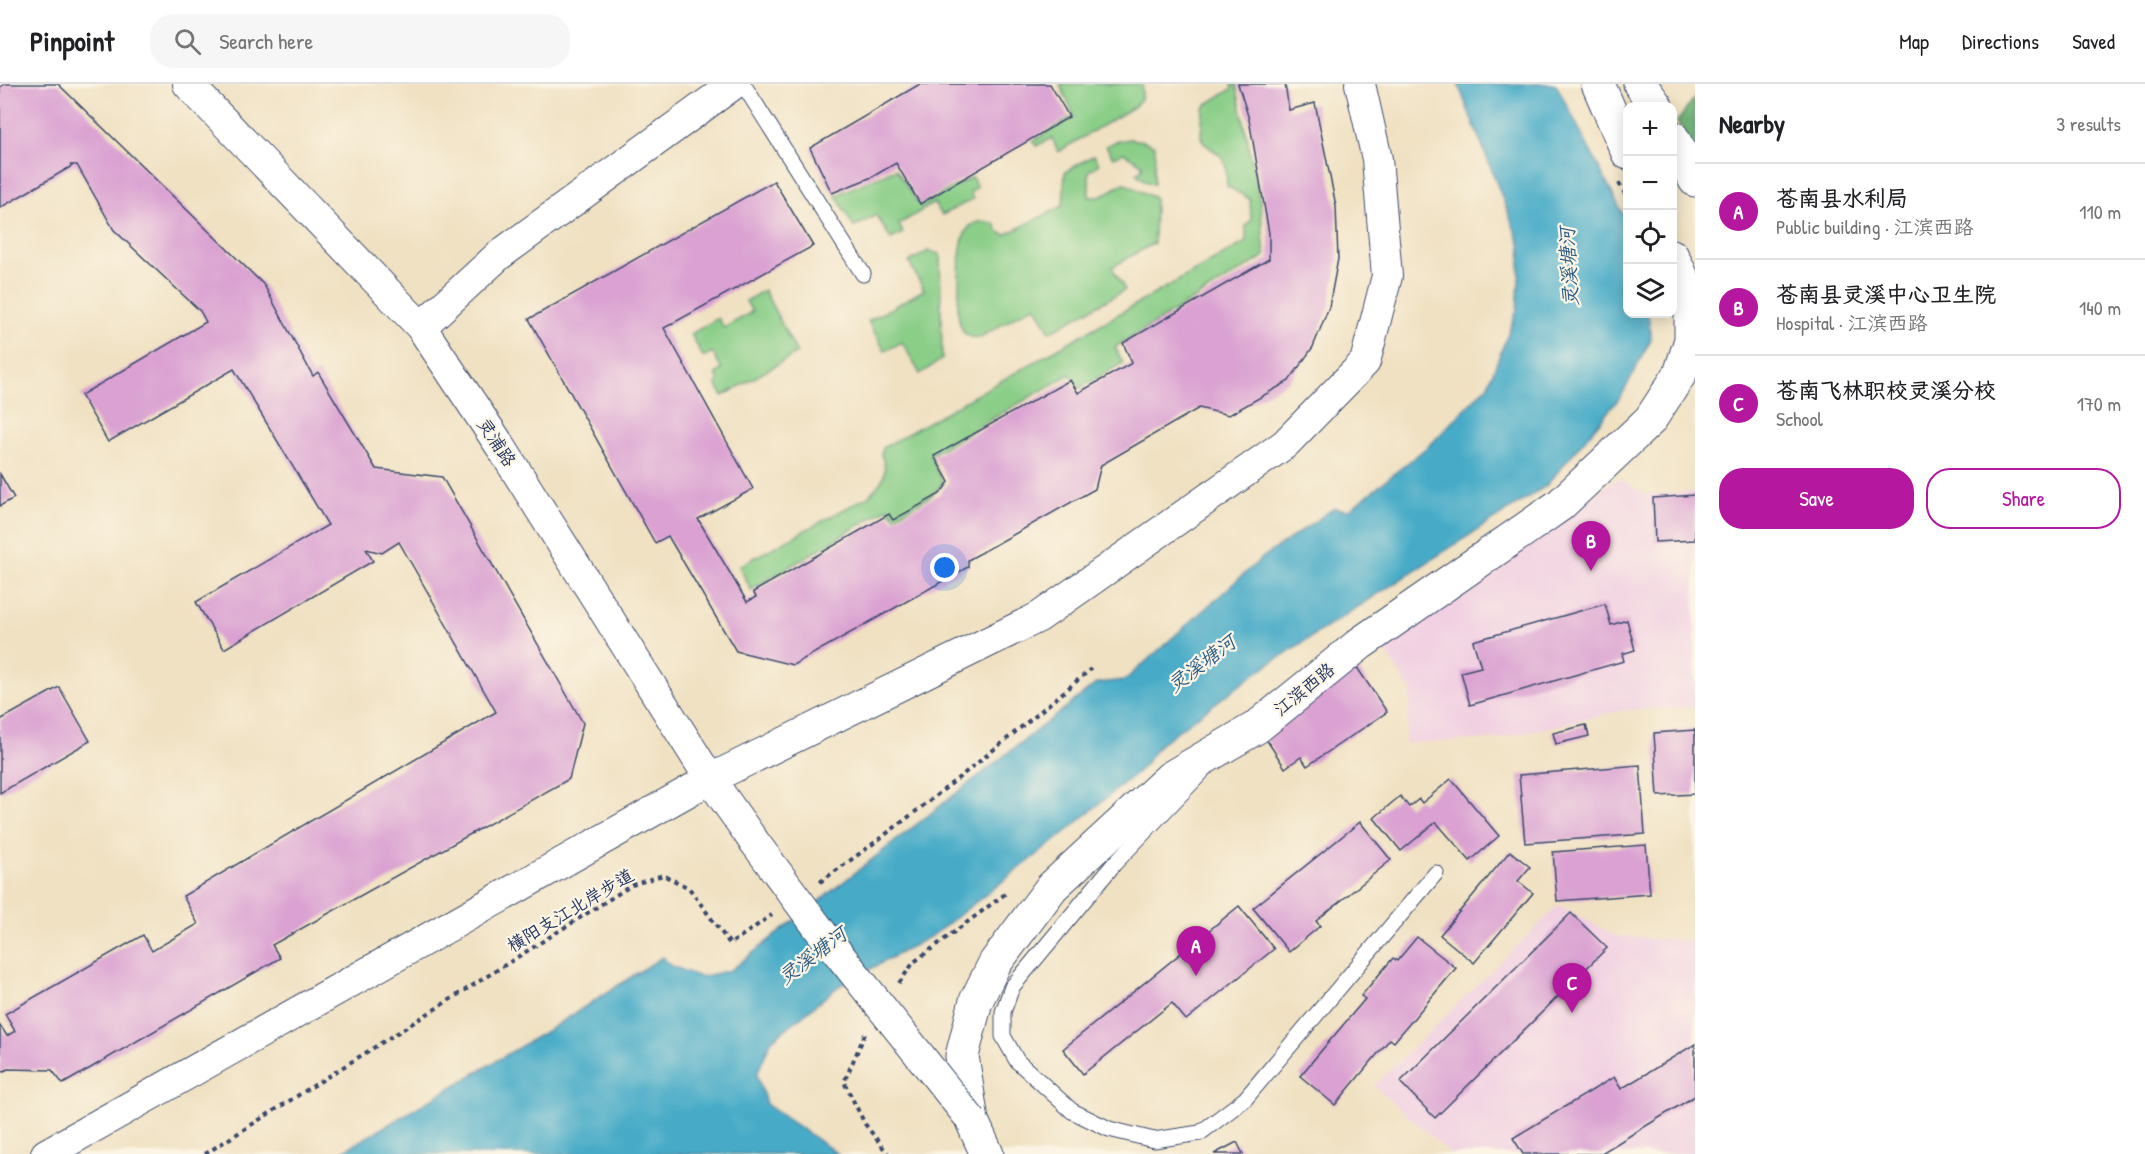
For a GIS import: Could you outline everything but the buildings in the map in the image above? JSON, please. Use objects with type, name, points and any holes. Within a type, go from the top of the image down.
[{"type":"street","name":"灵浦路","points":[[188,84],[422,327],[710,779],[822,933],[972,1121]]},
{"type":"street","points":[[422,327],[498,256],[734,84]]},
{"type":"street","points":[[46,1154],[710,779],[1039,617],[1285,444],[1365,362],[1387,276],[1377,159],[1360,84]]},
{"type":"street","points":[[1598,84],[1623,142]]},
{"type":"street","points":[[1640,84],[1653,102]]},
{"type":"street","points":[[1677,146],[1695,180]]},
{"type":"street","name":"江滨西路","points":[[987,1154],[972,1121],[963,1056],[976,1001],[995,963],[1052,887],[1170,778],[1257,727],[1361,643],[1560,505],[1650,420],[1680,374],[1691,340],[1691,296],[1676,264]]},
{"type":"lane","points":[[744,84],[863,274]]},
{"type":"lane","points":[[1257,727],[1203,771],[1114,864],[1012,987],[1003,1012],[1003,1036],[1017,1061],[1072,1111],[1109,1129],[1154,1140],[1200,1133],[1245,1099],[1437,873]]},
{"type":"path","points":[[819,882],[868,848],[984,758],[1091,669]]},
{"type":"path","name":"横阳支江北岸步道","points":[[205,1154],[632,885],[663,874],[689,888],[730,944],[780,910]]},
{"type":"path","points":[[894,990],[914,962],[1010,890]]},
{"type":"path","points":[[867,1028],[844,1082],[865,1124],[888,1154]]},
{"type":"shaded area","points":[[1618,478],[1646,495],[1695,492],[1695,707],[1624,710],[1496,739],[1405,743],[1411,691],[1383,648]]},
{"type":"shaded area","points":[[1559,905],[1615,936],[1695,941],[1695,1154],[1451,1154],[1374,1086]]},
{"type":"green space","points":[[1060,84],[1143,84],[1141,99],[1134,107],[1058,152],[1052,138],[1036,146],[1033,141],[1074,116]]},
{"type":"green space","points":[[1231,84],[1236,84],[1260,201],[1265,256],[1115,347],[1123,363],[1080,388],[1070,374],[930,455],[943,483],[931,496],[895,516],[888,508],[751,590],[739,566],[867,497],[883,478],[885,468],[881,454],[884,447],[1246,242],[1246,226],[1251,220],[1250,199],[1227,186],[1226,168],[1222,157],[1204,143],[1201,136],[1203,109],[1207,104],[1232,89]]},
{"type":"green space","points":[[1695,97],[1695,148],[1677,122]]},
{"type":"green space","points":[[1131,139],[1155,146],[1154,184],[1145,181],[1136,173],[1142,169],[1142,164],[1124,153],[1113,157],[1106,146],[1117,141]]},
{"type":"green space","points":[[1094,155],[1099,164],[1089,171],[1089,197],[1100,197],[1124,183],[1155,198],[1154,243],[1112,267],[1125,290],[1050,332],[1035,305],[981,337],[971,337],[964,333],[959,321],[958,302],[961,251],[967,230],[973,224],[982,222],[995,224],[999,232],[1005,235],[1063,206],[1065,172]]},
{"type":"green space","points":[[896,169],[920,206],[972,177],[977,187],[970,193],[973,199],[942,215],[934,203],[899,224],[903,233],[891,239],[876,215],[854,227],[836,195]]},
{"type":"green space","points":[[928,251],[940,254],[942,359],[920,374],[902,342],[885,351],[868,321],[924,290],[909,262]]},
{"type":"green space","points":[[764,290],[797,353],[723,396],[716,384],[719,381],[716,374],[722,369],[712,352],[703,357],[691,334],[718,318],[724,328],[752,312],[746,301]]},
{"type":"water","name":"灵溪塘河","points":[[1458,84],[1556,84],[1623,214],[1623,318],[1648,318],[1651,339],[1622,395],[1546,486],[1266,666],[1160,744],[1143,767],[1054,842],[933,935],[839,986],[771,1041],[757,1074],[766,1104],[838,1154],[338,1154],[555,1026],[662,957],[672,966],[700,977],[731,970],[1097,683],[1125,680],[1262,558],[1334,508],[1349,510],[1432,443],[1488,385],[1517,310],[1521,246]]},
{"type":"place","name":"苍南县灵溪中心卫生院","points":[[1591,571]]},
{"type":"place","name":"苍南县水利局","points":[[1196,976]]},
{"type":"place","name":"苍南飞林职校灵溪分校","points":[[1572,1013]]}]
